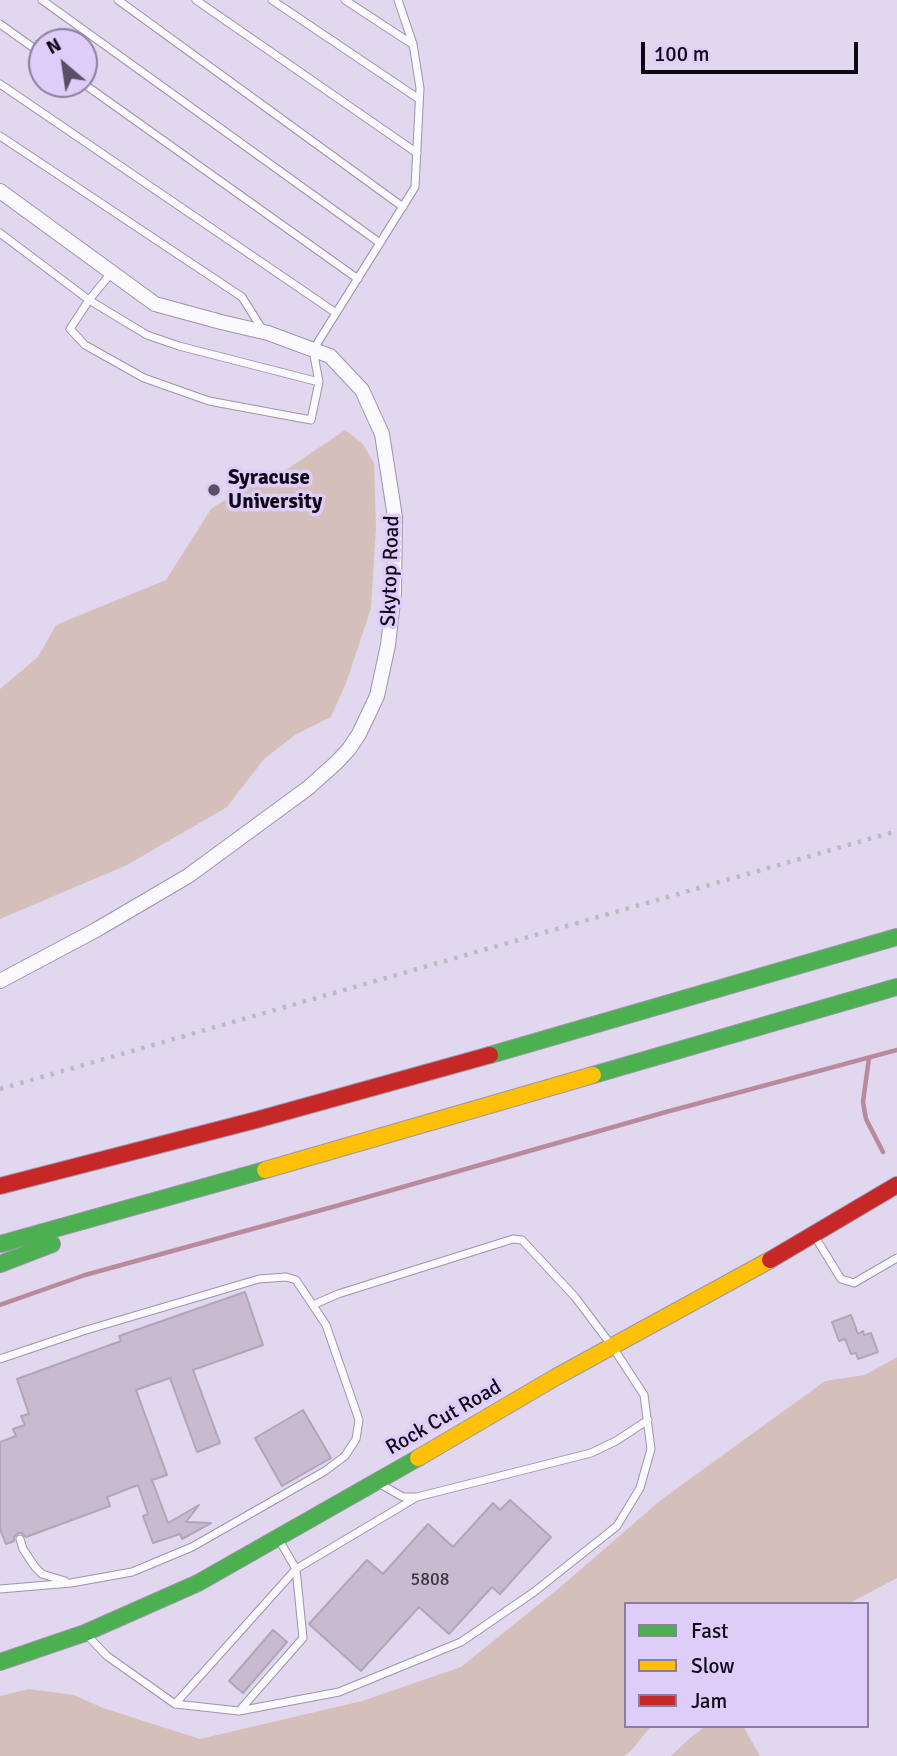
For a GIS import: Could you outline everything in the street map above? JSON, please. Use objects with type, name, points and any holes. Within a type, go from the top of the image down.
[{"type":"main road","points":[[0,1186],[257,1120],[897,937]]},
{"type":"main road","points":[[0,1244],[897,987]]},
{"type":"main road","points":[[0,1264],[56,1242],[283,1165]]},
{"type":"main road","name":"Rock Cut Road","points":[[0,1661],[85,1633],[198,1583],[556,1377],[756,1268],[897,1185]]},
{"type":"street","name":"Skytop Road","points":[[0,191],[155,304],[264,332],[330,356],[362,390],[382,434],[394,505],[394,593],[388,645],[377,695],[359,734],[337,762],[308,788],[188,876],[96,930],[0,981]]},
{"type":"lane","points":[[42,0],[380,243]]},
{"type":"lane","points":[[118,0],[402,207]]},
{"type":"lane","points":[[195,0],[417,153]]},
{"type":"lane","points":[[272,0],[419,99]]},
{"type":"lane","points":[[345,0],[413,44]]},
{"type":"lane","points":[[113,271],[70,329],[85,345],[144,378],[209,401],[311,420],[319,382],[313,350],[415,187],[419,88],[413,44],[398,0]]},
{"type":"lane","points":[[0,24],[28,44]]},
{"type":"lane","points":[[0,84],[336,313]]},
{"type":"lane","points":[[98,94],[358,279]]},
{"type":"lane","points":[[0,136],[242,297],[264,332]]},
{"type":"lane","points":[[0,233],[89,300],[147,335],[179,346],[319,382]]},
{"type":"lane","points":[[814,1234],[841,1279],[854,1283],[897,1258]]},
{"type":"lane","points":[[85,1633],[107,1656],[175,1704],[239,1711],[339,1692],[461,1642],[534,1592],[617,1526],[640,1488],[651,1449],[645,1395],[575,1297],[522,1240],[513,1239],[338,1294],[313,1305]]},
{"type":"lane","points":[[0,1359],[83,1331],[258,1279],[286,1277],[296,1280],[326,1325],[359,1420],[356,1440],[345,1456],[325,1471],[192,1547],[132,1572],[71,1583],[0,1589]]},
{"type":"lane","points":[[376,1482],[402,1497],[417,1497],[591,1453],[648,1420]]},
{"type":"lane","points":[[175,1704],[296,1569],[417,1497]]},
{"type":"lane","points":[[239,1711],[303,1638],[296,1569],[278,1538]]},
{"type":"lane","points":[[20,1539],[23,1549],[42,1574],[71,1583]]},
{"type":"shaded area","points":[[345,430],[362,443],[374,463],[376,528],[371,608],[346,683],[331,717],[295,735],[264,759],[227,807],[127,865],[0,919],[0,689],[38,657],[56,625],[166,580],[211,509],[244,488],[289,468]]},
{"type":"shaded area","points":[[897,1357],[897,1578],[852,1602],[624,1602],[624,1728],[649,1728],[624,1756],[0,1756],[0,1696],[29,1689],[74,1695],[103,1708],[200,1739],[362,1701],[461,1667],[558,1589],[661,1500],[825,1381],[865,1375]]},
{"type":"shaded area","points":[[703,1728],[744,1728],[760,1756],[671,1756]]},
{"type":"building","points":[[245,1292],[263,1345],[193,1370],[220,1443],[197,1452],[170,1378],[136,1390],[167,1475],[152,1480],[168,1523],[199,1505],[186,1522],[211,1523],[182,1539],[180,1534],[153,1543],[143,1516],[148,1514],[138,1485],[107,1497],[110,1506],[26,1537],[18,1533],[14,1541],[6,1544],[0,1529],[0,1442],[16,1436],[13,1429],[25,1425],[21,1416],[29,1414],[17,1379],[121,1341],[119,1336]]},
{"type":"building","points":[[851,1315],[858,1334],[863,1331],[864,1335],[871,1333],[878,1352],[858,1359],[856,1353],[851,1354],[845,1339],[839,1341],[832,1322]]},
{"type":"building","points":[[303,1410],[331,1458],[282,1486],[255,1438]]},
{"type":"building","points":[[510,1500],[551,1537],[500,1594],[492,1587],[449,1634],[419,1607],[361,1671],[309,1624],[367,1560],[383,1574],[428,1524],[453,1547],[493,1503],[500,1510]]},
{"type":"building","points":[[273,1630],[287,1642],[243,1693],[229,1681]]},
{"type":"waterway","points":[[0,1305],[85,1275],[897,1050]]},
{"type":"waterway","points":[[869,1058],[863,1102],[866,1119],[883,1152]]},
{"type":"railway","points":[[0,1089],[897,831]]},
{"type":"traffic: fast","points":[[490,1055],[897,937]]},
{"type":"traffic: fast","points":[[593,1075],[897,987]]},
{"type":"traffic: fast","points":[[0,1244],[265,1170]]},
{"type":"traffic: fast","points":[[0,1264],[52,1244]]},
{"type":"traffic: fast","points":[[0,1662],[85,1633],[198,1583],[418,1458]]},
{"type":"traffic: slow","points":[[265,1170],[593,1075]]},
{"type":"traffic: slow","points":[[418,1458],[556,1377],[770,1260]]},
{"type":"traffic: jam","points":[[0,1186],[256,1120],[490,1055]]},
{"type":"traffic: jam","points":[[770,1260],[897,1185]]},
{"type":"place","name":"Syracuse University","points":[[214,490]]}]
